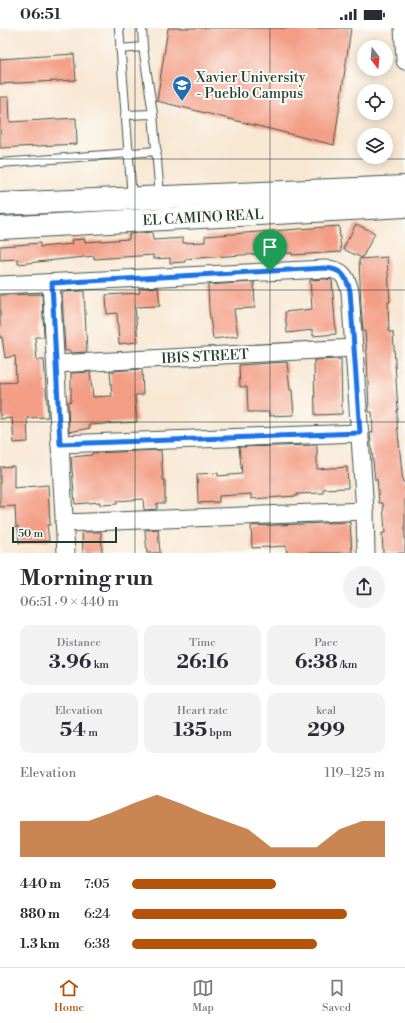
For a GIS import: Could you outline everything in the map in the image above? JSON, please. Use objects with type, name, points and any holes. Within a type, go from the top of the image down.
[{"type":"street","points":[[403,28],[405,61]]},
{"type":"street","name":"EL CAMINO REAL","points":[[0,228],[206,206],[405,193]]},
{"type":"street","name":"EL CAMINO REAL","points":[[0,204],[160,196],[206,206]]},
{"type":"street","points":[[0,285],[325,268],[335,269],[343,274],[348,282],[350,291],[365,511],[366,553]]},
{"type":"street","points":[[52,283],[66,553]]},
{"type":"street","name":"IBIS STREET","points":[[56,364],[354,348]]},
{"type":"street","points":[[60,444],[360,433]]},
{"type":"street","points":[[64,523],[365,511]]},
{"type":"lane","points":[[119,28],[132,198]]},
{"type":"lane","points":[[142,28],[143,47],[157,151],[160,196]]},
{"type":"lane","points":[[120,49],[143,47]]},
{"type":"lane","points":[[125,114],[153,114]]},
{"type":"lane","points":[[0,162],[157,151]]},
{"type":"building","points":[[168,28],[351,28],[334,145],[157,101]]},
{"type":"building","points":[[74,54],[76,80],[0,84],[0,59]]},
{"type":"building","points":[[0,97],[9,97],[10,122],[76,118],[77,144],[0,148]]},
{"type":"building","points":[[356,224],[375,233],[362,258],[343,249]]},
{"type":"building","points":[[339,226],[341,252],[292,255],[292,253],[241,255],[185,259],[185,262],[170,263],[170,258],[153,259],[153,255],[94,259],[94,256],[18,264],[18,259],[0,260],[0,246],[40,243],[40,247],[72,244],[71,240],[85,239],[85,242],[129,239],[129,234],[152,232],[153,240],[183,238],[183,243],[205,242],[205,236]]},
{"type":"building","points":[[387,257],[390,302],[388,302],[389,332],[393,332],[398,410],[397,423],[403,482],[405,482],[405,553],[383,553],[382,533],[385,533],[383,503],[379,503],[377,479],[375,480],[370,433],[373,432],[372,412],[369,412],[367,355],[361,306],[359,259]]},
{"type":"building","points":[[310,280],[332,280],[336,334],[313,336],[313,330],[287,333],[285,312],[312,309]]},
{"type":"building","points":[[254,282],[255,308],[234,309],[238,336],[213,339],[209,310],[208,285]]},
{"type":"building","points":[[158,287],[160,306],[135,307],[138,342],[119,344],[117,313],[107,314],[106,295],[140,293],[139,288]]},
{"type":"building","points":[[84,291],[87,352],[70,353],[70,351],[65,351],[62,292]]},
{"type":"building","points":[[42,294],[44,337],[35,337],[37,360],[44,360],[48,417],[27,418],[28,442],[14,443],[12,418],[0,419],[0,383],[16,382],[15,356],[5,358],[2,337],[0,338],[0,295]]},
{"type":"building","points":[[341,359],[342,414],[315,415],[314,360]]},
{"type":"building","points":[[287,362],[290,390],[292,390],[294,415],[269,416],[269,412],[248,412],[247,387],[240,387],[239,365]]},
{"type":"building","points":[[142,369],[143,395],[135,395],[137,422],[89,425],[90,428],[69,432],[68,402],[71,401],[71,373],[90,372],[93,397],[112,396],[110,371]]},
{"type":"building","points":[[317,445],[317,469],[347,467],[348,488],[323,489],[323,493],[297,494],[297,496],[251,499],[251,494],[219,496],[219,502],[198,503],[197,474],[218,473],[218,476],[242,474],[239,447]]},
{"type":"building","points":[[161,450],[163,480],[165,480],[165,503],[157,503],[157,509],[144,510],[143,499],[117,501],[117,504],[100,505],[100,502],[75,504],[71,457],[92,455],[92,453]]},
{"type":"building","points":[[14,466],[14,488],[48,485],[50,525],[47,525],[49,541],[19,543],[18,526],[16,527],[15,506],[0,507],[0,467]]},
{"type":"building","points":[[350,522],[352,553],[287,553],[286,546],[252,548],[251,526]]},
{"type":"building","points":[[158,529],[160,553],[147,553],[145,530]]},
{"type":"building","points":[[82,532],[101,532],[102,552],[83,553]]},
{"type":"place","name":"Xavier University - Pueblo Campus","points":[[182,102]]},
{"type":"route","points":[[325,268],[335,269],[343,274],[348,282],[350,291],[360,433],[60,444],[52,283],[270,271],[325,268]]}]
